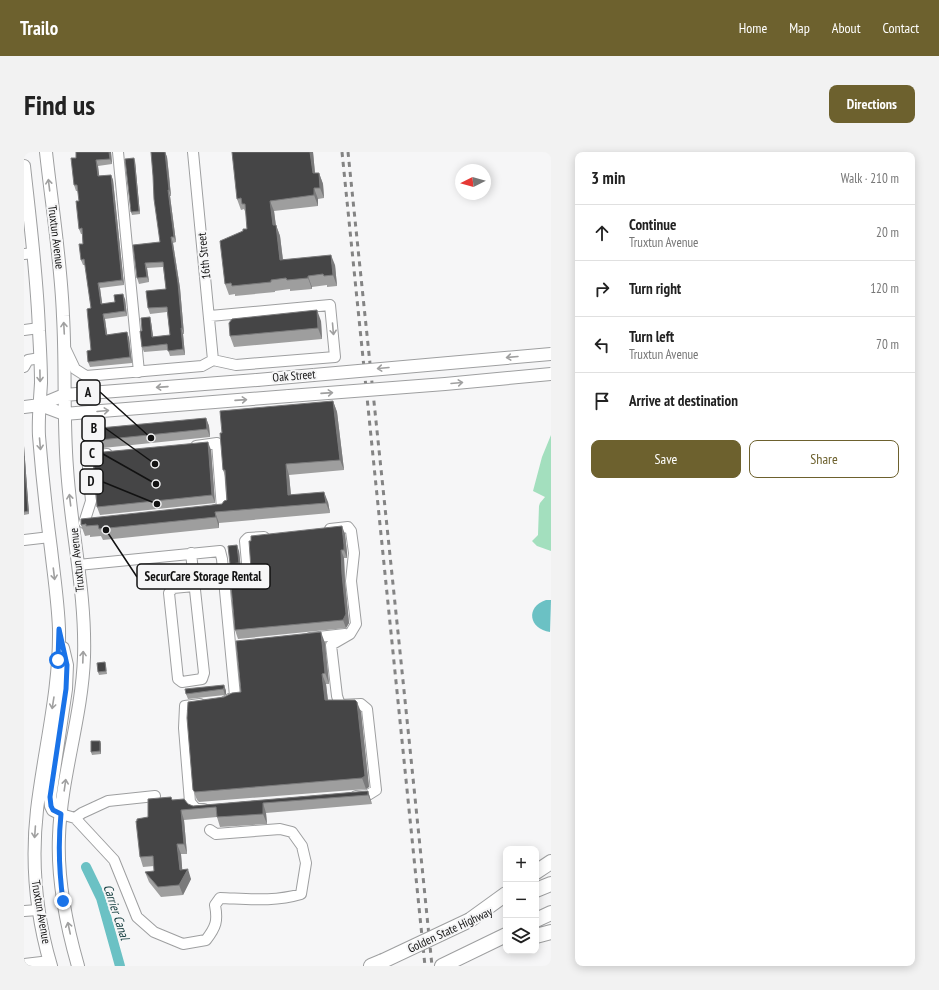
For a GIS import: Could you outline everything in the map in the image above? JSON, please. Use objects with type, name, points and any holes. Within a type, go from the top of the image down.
[{"type":"highway","points":[[470,920],[503,896]]},
{"type":"highway","name":"Golden State Highway","points":[[377,964],[503,905]]},
{"type":"highway","points":[[539,918],[550,913]]},
{"type":"highway","points":[[539,935],[551,932]]},
{"type":"highway","points":[[443,966],[503,936]]},
{"type":"highway","points":[[443,966],[503,947]]},
{"type":"main road","name":"Truxtun Avenue","points":[[46,152],[59,251],[65,348],[64,414],[67,471],[83,523],[78,565],[84,620],[84,658],[78,713],[68,762],[59,837],[59,871],[63,901],[78,966]]},
{"type":"main road","name":"Truxtun Avenue","points":[[24,166],[29,254],[39,328],[39,433],[43,486],[57,597],[59,629],[55,690],[36,812],[34,876],[38,910],[51,963]]},
{"type":"main road","name":"Oak Street","points":[[24,407],[40,405],[64,395],[551,354]]},
{"type":"main road","name":"Oak Street","points":[[40,405],[64,414],[202,402],[386,389],[551,374]]},
{"type":"main road","points":[[59,629],[67,665],[66,689],[53,769],[50,802],[53,810],[61,814]]},
{"type":"street","points":[[118,152],[140,372]]},
{"type":"street","name":"16th Street","points":[[193,152],[210,316],[213,360]]},
{"type":"street","points":[[65,348],[75,369],[86,376],[202,366],[213,360],[236,365],[335,357],[330,305],[210,316]]},
{"type":"street","points":[[24,330],[39,328]]},
{"type":"street","points":[[24,367],[28,360],[40,358]]},
{"type":"street","points":[[186,447],[217,444],[222,509],[206,511]]},
{"type":"street","points":[[83,523],[91,501],[87,456],[118,453]]},
{"type":"street","points":[[317,531],[348,527],[352,531],[354,552],[351,581],[356,624],[350,634],[331,645],[337,696],[340,705],[361,704],[367,709],[376,790],[368,795],[344,797]]},
{"type":"street","points":[[224,578],[248,574],[245,541],[248,538],[271,536]]},
{"type":"street","points":[[24,540],[50,537]]},
{"type":"street","points":[[78,565],[220,551],[234,645],[234,696],[226,701],[185,706],[184,728],[190,802],[196,809],[211,808]]},
{"type":"street","points":[[191,553],[204,673],[202,679],[182,682],[178,678],[168,593],[173,588],[194,586]]},
{"type":"street","points":[[297,639],[350,634]]},
{"type":"street","points":[[76,818],[82,813],[108,801],[155,796]]},
{"type":"street","points":[[61,814],[76,818],[114,860],[137,917],[154,932],[183,944],[206,940],[215,928],[217,916],[216,905],[220,898],[272,900],[301,894],[306,863],[302,846],[292,832],[280,829],[216,834],[210,830]]},
{"type":"street","points":[[24,911],[38,910]]},
{"type":"street","points":[[24,964],[51,963]]},
{"type":"green space","points":[[551,435],[551,551],[537,546],[532,541],[538,535],[539,506],[545,497],[533,491],[542,457]]},
{"type":"water","points":[[546,600],[551,600],[550,632],[538,627],[532,618],[532,612],[535,608],[539,603]]},
{"type":"building","points":[[76,152],[109,152],[110,159],[96,160],[98,176],[111,175],[122,280],[98,283],[101,304],[115,302],[114,295],[123,294],[125,311],[103,314],[106,335],[127,332],[130,357],[88,362],[87,351],[91,350],[87,309],[91,308],[84,259],[81,260],[79,244],[83,244],[82,228],[79,229],[76,201],[79,201],[77,185],[74,185],[71,158],[76,158]]},
{"type":"building","points":[[151,152],[165,152],[174,237],[171,237],[178,283],[182,328],[183,349],[168,351],[167,344],[142,347],[140,331],[142,331],[141,318],[150,317],[152,337],[170,335],[167,307],[148,308],[146,291],[166,289],[163,262],[145,263],[147,277],[137,278],[133,245],[160,242],[154,199]]},
{"type":"building","points":[[232,152],[310,152],[313,173],[319,173],[320,188],[314,188],[314,195],[270,201],[273,225],[276,225],[280,260],[331,255],[333,275],[324,276],[323,274],[308,276],[308,278],[287,280],[286,278],[271,280],[271,282],[232,286],[231,283],[225,284],[220,241],[243,231],[243,229],[247,229],[245,204],[242,204],[241,198],[237,199]]},
{"type":"building","points":[[134,158],[139,211],[131,212],[125,159]]},
{"type":"building","points":[[317,310],[318,328],[230,336],[229,323],[232,319]]},
{"type":"building","points":[[333,401],[340,460],[286,464],[288,495],[324,492],[326,503],[215,512],[216,517],[99,529],[98,525],[81,525],[81,519],[222,504],[227,500],[220,433],[222,433],[220,411]]},
{"type":"building","points":[[206,418],[207,429],[90,441],[89,429]]},
{"type":"building","points":[[208,442],[212,495],[97,507],[93,453]]},
{"type":"building","points":[[24,456],[28,511],[24,512]]},
{"type":"building","points":[[342,526],[344,550],[341,550],[342,574],[346,614],[343,620],[235,630],[230,575],[246,572],[251,569],[249,541],[251,541],[251,536]]},
{"type":"building","points":[[237,545],[239,563],[230,564],[228,546]]},
{"type":"building","points":[[321,632],[325,673],[322,674],[325,700],[355,700],[357,702],[365,776],[362,778],[195,792],[193,790],[187,718],[188,702],[224,697],[232,693],[241,692],[236,641]]},
{"type":"building","points":[[105,662],[106,671],[98,672],[97,663]]},
{"type":"building","points":[[224,685],[223,689],[186,694],[185,689]]},
{"type":"building","points":[[91,741],[100,741],[100,751],[91,752]]},
{"type":"building","points":[[368,791],[368,795],[263,803],[263,814],[217,817],[216,807],[181,810],[184,844],[177,844],[180,870],[188,869],[179,885],[158,887],[145,872],[154,871],[153,856],[140,857],[136,821],[137,819],[148,817],[148,799],[171,797],[172,800],[184,799],[188,804],[193,806]]},
{"type":"waterway","name":"Carrier Canal","points":[[86,867],[101,898],[120,966]]},
{"type":"railway","points":[[342,152],[425,966]]},
{"type":"railway","points":[[348,152],[432,966]]},
{"type":"place","name":"A","points":[[151,438]]},
{"type":"place","name":"B","points":[[155,464]]},
{"type":"place","name":"C","points":[[156,484]]},
{"type":"place","name":"D","points":[[157,504]]},
{"type":"place","name":"SecurCare Storage Rental","points":[[106,530]]},
{"type":"route","points":[[58,660],[59,629],[67,665],[66,689],[53,769],[50,802],[53,810],[61,814],[59,871],[63,901]]}]
